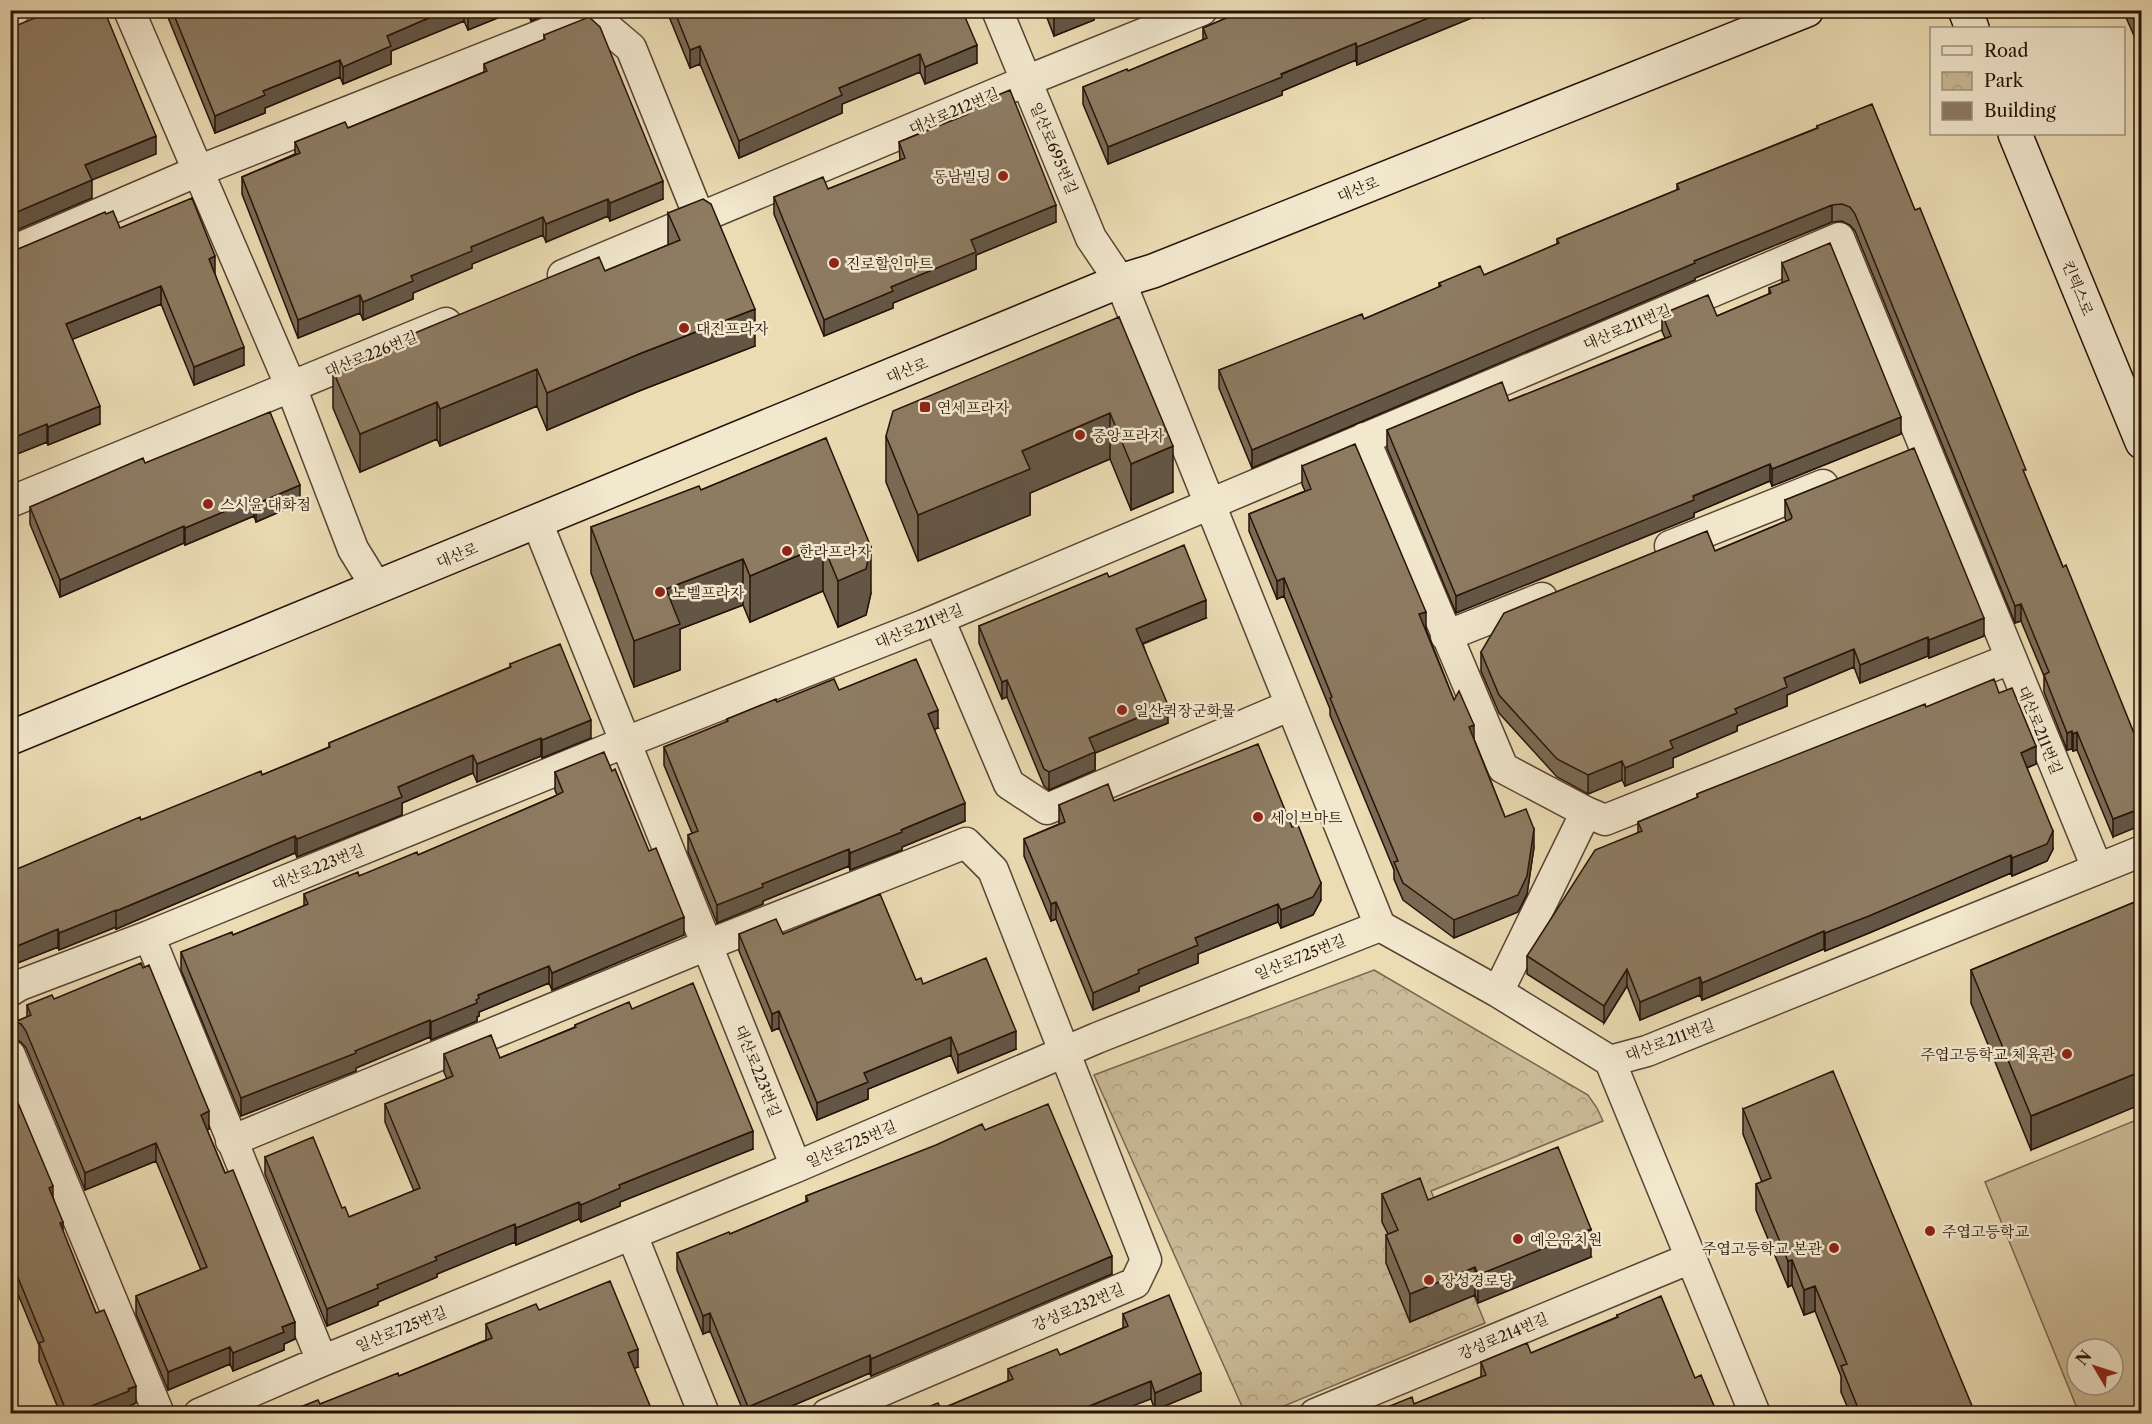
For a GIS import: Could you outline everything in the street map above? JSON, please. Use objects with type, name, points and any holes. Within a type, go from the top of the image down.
[{"type":"main road","name":"대산로","points":[[10,738],[1120,281],[1175,262],[1807,10]]},
{"type":"main road","points":[[1965,10],[1972,27]]},
{"type":"main road","name":"킨텍스로","points":[[2015,135],[2142,442]]},
{"type":"street","points":[[129,10],[291,387],[352,549],[377,588]]},
{"type":"street","name":"일산로695번길","points":[[997,10],[1091,238],[1120,281]]},
{"type":"street","name":"대산로212번길","points":[[708,215],[1195,12]]},
{"type":"street","points":[[10,252],[198,171],[592,15],[631,48],[708,215],[534,287]]},
{"type":"street","name":"대산로211번길","points":[[626,742],[939,619],[1839,238],[1912,449],[2010,658],[2097,868]]},
{"type":"street","points":[[1120,281],[1380,926]]},
{"type":"street","name":"대산로226번길","points":[[10,502],[468,314]]},
{"type":"street","points":[[1364,438],[1503,768],[1605,820],[2010,658]]},
{"type":"street","points":[[1646,556],[1845,476]]},
{"type":"street","name":"대산로223번길","points":[[537,522],[796,1167]]},
{"type":"street","points":[[1446,636],[1568,587]]},
{"type":"street","points":[[939,619],[1009,784],[1047,809],[1291,705]]},
{"type":"street","name":"대산로223번길","points":[[10,991],[20,985],[149,936],[626,742]]},
{"type":"street","points":[[1498,992],[1586,812]]},
{"type":"street","name":"강성로232번길","points":[[708,945],[966,843],[993,870],[1146,1260],[1135,1283],[827,1413]]},
{"type":"street","name":"대산로211번길","points":[[1380,926],[1498,992],[1611,1061],[1647,1051],[2142,851]]},
{"type":"street","name":"일산로725번길","points":[[199,1413],[796,1167],[1097,1038],[1380,926]]},
{"type":"street","points":[[149,936],[322,1361]]},
{"type":"street","points":[[231,1141],[708,945]]},
{"type":"street","points":[[10,1055],[159,1413]]},
{"type":"street","points":[[1611,1061],[1755,1413]]},
{"type":"street","points":[[632,1235],[704,1413]]},
{"type":"street","name":"강성로214번길","points":[[1315,1413],[1691,1258]]},
{"type":"green space","points":[[1374,970],[1588,1095],[1603,1121],[1431,1191],[1485,1323],[1267,1413],[1245,1413],[1094,1075]]},
{"type":"green space","points":[[2141,1118],[2141,1413],[2079,1413],[2072,1397],[2125,1397],[2125,1337],[2065,1337],[2065,1379],[1985,1182]]},
{"type":"building","points":[[55,10],[104,10],[156,136],[85,165],[92,180],[10,215],[10,28]]},
{"type":"building","points":[[172,10],[447,10],[387,36],[391,46],[343,67],[340,60],[263,91],[265,95],[215,116]]},
{"type":"building","points":[[674,10],[962,10],[977,45],[925,67],[920,54],[839,88],[842,95],[739,141],[700,46],[690,50]]},
{"type":"building","points":[[1051,10],[1073,10],[1054,18]]},
{"type":"building","points":[[1245,10],[1448,10],[1357,47],[1356,43],[1281,74],[1282,77],[1108,147],[1083,87],[1207,38],[1203,28]]},
{"type":"building","points":[[589,17],[600,27],[663,181],[610,203],[608,199],[546,224],[543,217],[471,247],[472,251],[411,276],[413,281],[363,302],[360,295],[298,320],[242,177],[300,153],[295,142],[345,122],[348,128],[487,71],[484,64],[545,39],[544,35]]},
{"type":"building","points":[[1010,90],[1056,205],[971,240],[976,252],[891,287],[893,291],[824,320],[774,197],[823,177],[828,189],[905,158],[899,142],[968,114],[966,108]]},
{"type":"building","points":[[1872,104],[1915,210],[1920,208],[2026,470],[2023,470],[2063,567],[2066,565],[2142,753],[2142,808],[2113,819],[2077,732],[2067,733],[2044,675],[2049,672],[2021,604],[2015,606],[1855,214],[1850,207],[1842,204],[1832,205],[1694,261],[1695,263],[1252,450],[1219,370],[1362,314],[1364,319],[1441,286],[1439,283],[1480,266],[1484,275],[1559,243],[1557,239],[1679,189],[1677,184]]},
{"type":"building","points":[[192,198],[215,256],[209,259],[244,347],[194,367],[161,286],[66,324],[100,406],[48,427],[47,424],[10,439],[10,251],[105,212],[106,214],[113,211],[120,228]]},
{"type":"building","points":[[703,199],[711,204],[755,309],[547,393],[537,369],[440,409],[437,402],[360,434],[333,371],[411,339],[410,335],[599,257],[605,271],[680,240],[668,213]]},
{"type":"building","points":[[1830,243],[1901,417],[1772,469],[1770,464],[1693,496],[1694,500],[1456,596],[1387,430],[1502,382],[1509,401],[1671,336],[1662,314],[1708,295],[1717,316],[1771,293],[1769,288],[1789,280],[1782,263]]},
{"type":"building","points":[[1119,317],[1173,446],[1131,464],[1110,413],[1022,451],[1030,469],[918,515],[886,436],[893,411]]},
{"type":"building","points":[[270,412],[300,485],[256,504],[254,499],[185,528],[184,526],[60,580],[30,507],[143,458],[145,463]]},
{"type":"building","points":[[826,438],[871,547],[866,569],[838,581],[823,545],[750,576],[743,559],[666,589],[680,624],[634,641],[591,527],[699,486],[701,490]]},
{"type":"building","points":[[1355,444],[1426,612],[1419,614],[1454,700],[1459,691],[1474,725],[1469,727],[1505,817],[1526,809],[1534,829],[1527,876],[1518,895],[1454,920],[1403,883],[1394,862],[1398,861],[1330,698],[1332,697],[1284,578],[1277,581],[1249,514],[1311,489],[1302,466]]},
{"type":"building","points":[[1914,448],[1984,618],[1929,640],[1928,637],[1860,665],[1854,649],[1784,678],[1787,687],[1735,709],[1737,713],[1670,741],[1673,748],[1625,768],[1622,761],[1588,775],[1557,759],[1499,695],[1481,652],[1504,613],[1707,531],[1715,551],[1791,519],[1785,500]]},
{"type":"building","points":[[1184,545],[1206,600],[1136,629],[1168,705],[1089,738],[1095,752],[1049,772],[1044,769],[1007,680],[1002,682],[979,626],[1107,573],[1109,577]]},
{"type":"building","points":[[560,644],[591,720],[477,764],[473,755],[398,787],[402,797],[297,839],[295,836],[116,911],[59,933],[58,929],[10,949],[10,872],[140,817],[141,820],[261,771],[262,775],[330,747],[329,743],[511,667],[510,664]]},
{"type":"building","points":[[916,659],[938,710],[928,714],[965,803],[901,830],[902,832],[850,853],[849,849],[717,905],[688,835],[698,831],[664,747],[776,699],[777,702],[834,679],[839,690]]},
{"type":"building","points":[[1994,679],[1999,693],[2012,688],[2036,746],[2021,753],[2053,831],[2047,844],[2012,858],[2011,855],[1869,916],[1825,933],[1824,931],[1702,983],[1700,977],[1640,1002],[1627,969],[1604,1006],[1527,956],[1595,850],[1642,831],[1638,822],[1698,797],[1697,794]]},
{"type":"building","points":[[1258,744],[1292,827],[1298,825],[1321,883],[1313,897],[1281,910],[1278,904],[1195,938],[1198,945],[1138,970],[1139,973],[1093,993],[1056,902],[1051,904],[1024,839],[1065,822],[1059,805],[1108,784],[1114,801]]},
{"type":"building","points":[[604,752],[612,771],[615,769],[649,851],[656,848],[684,917],[552,973],[549,966],[478,995],[477,1003],[241,1098],[181,952],[232,932],[233,935],[308,904],[304,894],[358,872],[359,876],[417,852],[418,855],[553,797],[563,792],[555,772]]},
{"type":"building","points":[[880,894],[916,980],[921,978],[923,984],[986,958],[1016,1031],[958,1055],[951,1037],[864,1073],[868,1082],[817,1103],[779,1011],[772,1014],[739,934],[776,919],[783,934]]},
{"type":"building","name":"주엽고등학교 체육관","points":[[2142,899],[2142,1071],[2031,1116],[1971,970]]},
{"type":"building","points":[[141,963],[143,968],[149,965],[209,1111],[201,1115],[225,1173],[233,1170],[295,1322],[282,1327],[284,1332],[233,1353],[230,1347],[168,1372],[136,1296],[207,1267],[156,1143],[85,1173],[26,1031],[21,1024],[15,1022],[31,1015],[27,1005],[52,995],[54,999]]},
{"type":"building","points":[[693,983],[753,1131],[619,1185],[620,1188],[581,1205],[579,1202],[516,1228],[515,1224],[435,1257],[437,1260],[327,1309],[265,1157],[313,1137],[342,1208],[345,1207],[349,1217],[420,1188],[385,1104],[453,1076],[444,1054],[491,1035],[500,1058],[576,1027],[575,1025],[629,1002],[632,1009]]},
{"type":"building","name":"주엽고등학교 본관","points":[[1833,1071],[1975,1413],[1860,1413],[1841,1366],[1847,1364],[1815,1286],[1804,1290],[1792,1260],[1788,1261],[1756,1184],[1771,1178],[1743,1109]]},
{"type":"building","points":[[10,1084],[53,1186],[49,1188],[63,1222],[60,1223],[96,1313],[104,1310],[136,1386],[74,1413],[67,1413],[39,1343],[44,1341],[10,1258]]},
{"type":"building","points":[[1048,1104],[1112,1256],[871,1359],[870,1355],[748,1407],[710,1313],[703,1316],[677,1253],[729,1232],[730,1234],[808,1201],[806,1196],[936,1145],[982,1124],[985,1130]]},
{"type":"building","points":[[1558,1147],[1591,1229],[1478,1275],[1475,1267],[1410,1294],[1386,1235],[1398,1230],[1382,1194],[1420,1178],[1428,1200]]},
{"type":"building","points":[[610,1281],[638,1349],[628,1353],[653,1413],[285,1413],[318,1400],[320,1404],[398,1373],[399,1376],[492,1338],[486,1324],[536,1304],[539,1310]]},
{"type":"building","points":[[1169,1295],[1201,1373],[1155,1393],[1151,1381],[1082,1409],[1084,1413],[914,1413],[938,1403],[941,1409],[1013,1379],[1008,1369],[1057,1349],[1060,1355],[1128,1326],[1123,1314]]},
{"type":"building","points":[[1661,1296],[1695,1378],[1701,1375],[1717,1413],[1373,1413],[1412,1397],[1414,1404],[1486,1375],[1481,1362],[1527,1343],[1531,1353],[1618,1317],[1617,1315]]},
{"type":"place","name":"동남빌딩","points":[[1003,176]]},
{"type":"place","name":"진로할인마트","points":[[834,263]]},
{"type":"place","name":"대진프라자","points":[[684,328]]},
{"type":"place","name":"연세프라자","points":[[925,407]]},
{"type":"place","name":"중앙프라자","points":[[1080,435]]},
{"type":"place","name":"스시윤 대화점","points":[[208,504]]},
{"type":"place","name":"한라프라자","points":[[787,551]]},
{"type":"place","name":"노벨프라자","points":[[660,592]]},
{"type":"place","name":"일산퀵장군화물","points":[[1122,710]]},
{"type":"place","name":"세이브마트","points":[[1258,817]]},
{"type":"place","name":"주엽고등학교 체육관","points":[[2067,1054]]},
{"type":"place","name":"주엽고등학교","points":[[1930,1231]]},
{"type":"place","name":"예은유치원","points":[[1518,1239]]},
{"type":"place","name":"주엽고등학교 본관","points":[[1834,1248]]},
{"type":"place","name":"장성경로당","points":[[1429,1280]]}]
